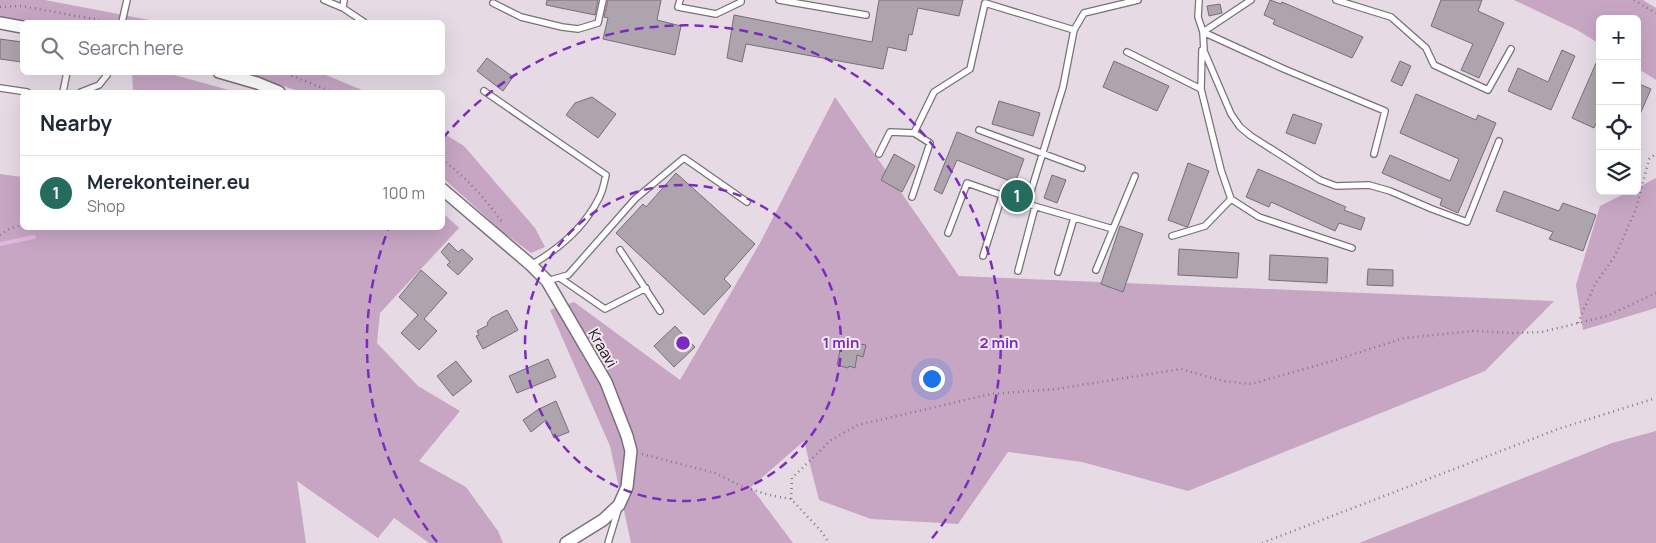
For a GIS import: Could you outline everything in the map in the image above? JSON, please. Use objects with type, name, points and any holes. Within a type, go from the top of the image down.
[{"type":"street","points":[[0,23],[20,27]]},
{"type":"street","points":[[228,75],[274,90]]},
{"type":"street","name":"Kraavi","points":[[445,192],[547,281],[606,382],[631,451],[627,487],[619,505],[603,520],[566,543]]},
{"type":"lane","points":[[122,20],[127,0]]},
{"type":"lane","points":[[324,0],[343,8],[361,20]]},
{"type":"lane","points":[[343,8],[344,0]]},
{"type":"lane","points":[[493,3],[521,17],[578,29],[598,23],[603,0]]},
{"type":"lane","points":[[680,0],[678,7],[716,14],[741,2],[741,0]]},
{"type":"lane","points":[[779,0],[866,15]]},
{"type":"lane","points":[[1027,204],[1063,88],[1074,30],[1084,14],[1109,3],[1138,0]]},
{"type":"lane","points":[[1199,0],[1198,17],[1203,32],[1204,51],[1231,114],[1240,127],[1251,136],[1320,180],[1336,186],[1369,185],[1390,191],[1467,222],[1499,141]]},
{"type":"lane","points":[[1203,32],[1239,10],[1251,0]]},
{"type":"lane","points":[[1336,0],[1391,17],[1426,48],[1434,65],[1488,90],[1511,49]]},
{"type":"lane","points":[[914,134],[934,92],[970,69],[985,1],[1074,30]]},
{"type":"lane","points":[[1203,32],[1200,89],[1220,170],[1231,199],[1259,217],[1352,248]]},
{"type":"lane","points":[[1203,32],[1284,69],[1386,111],[1374,154]]},
{"type":"lane","points":[[1127,52],[1200,89]]},
{"type":"lane","points":[[63,90],[66,75]]},
{"type":"lane","points":[[86,90],[99,84],[107,75]]},
{"type":"lane","points":[[0,88],[20,91]]},
{"type":"lane","points":[[484,91],[606,176],[600,197],[579,229],[550,254],[531,265]]},
{"type":"lane","points":[[979,130],[1082,168]]},
{"type":"lane","points":[[879,154],[890,132],[914,134],[930,143],[912,197]]},
{"type":"lane","points":[[547,281],[568,275],[635,200],[684,158],[747,202]]},
{"type":"lane","points":[[1096,270],[1135,176]]},
{"type":"lane","points":[[948,233],[967,183],[1035,207],[1113,229]]},
{"type":"lane","points":[[984,256],[1002,196]]},
{"type":"lane","points":[[1172,236],[1205,226],[1231,199]]},
{"type":"lane","points":[[1018,271],[1035,207]]},
{"type":"lane","points":[[1058,272],[1074,218]]},
{"type":"lane","points":[[620,250],[660,311]]},
{"type":"lane","points":[[560,278],[605,309],[646,288]]},
{"type":"lane","points":[[608,543],[619,505]]},
{"type":"path","points":[[1634,0],[1656,13]]},
{"type":"path","points":[[0,7],[22,6],[99,20]]},
{"type":"path","points":[[290,75],[327,90]]},
{"type":"path","points":[[1578,323],[1594,284],[1615,256],[1636,208],[1649,159],[1656,154]]},
{"type":"path","points":[[445,161],[464,176],[489,204],[503,225]]},
{"type":"path","points":[[0,235],[11,228],[20,226]]},
{"type":"path","points":[[791,499],[792,478],[831,440],[858,425],[991,394],[1056,390],[1181,369],[1223,381],[1251,384],[1404,338],[1474,331],[1511,334],[1542,332],[1606,316],[1656,293]]},
{"type":"path","points":[[1262,543],[1558,429],[1656,398]]},
{"type":"path","points":[[631,451],[715,473],[741,486],[769,495],[791,499],[821,530],[829,543]]},
{"type":"shaded area","points":[[0,0],[45,0],[150,20],[20,20],[0,18]]},
{"type":"shaded area","points":[[1514,0],[1643,0],[1656,8],[1656,80],[1641,71],[1641,15],[1596,15],[1596,42],[1577,30]]},
{"type":"shaded area","points":[[132,75],[174,75],[229,90],[133,90]]},
{"type":"shaded area","points":[[251,75],[326,75],[362,90],[295,90]]},
{"type":"shaded area","points":[[835,97],[959,276],[1554,301],[1485,371],[1188,491],[1082,462],[1008,452],[958,524],[871,519],[819,500],[804,441],[751,487],[793,543],[631,543],[610,446],[550,310],[574,302],[680,380],[760,243]]},
{"type":"shaded area","points":[[445,134],[464,146],[535,228],[545,247],[531,253],[504,233],[445,180]]},
{"type":"shaded area","points":[[0,174],[20,177],[20,230],[445,230],[445,215],[459,228],[380,313],[377,343],[418,386],[460,411],[419,461],[466,487],[498,531],[503,543],[429,543],[394,518],[378,538],[297,481],[306,543],[0,543]]},
{"type":"shaded area","points":[[1656,178],[1656,308],[1583,330],[1576,285],[1600,206],[1622,195],[1641,195],[1641,186]]},
{"type":"shaded area","points":[[1656,431],[1656,543],[1359,543],[1612,443]]},
{"type":"building","points":[[547,0],[598,0],[595,15],[546,5]]},
{"type":"building","points":[[608,0],[661,0],[657,20],[681,26],[675,55],[603,39],[608,18],[604,17]]},
{"type":"building","points":[[879,0],[963,0],[959,16],[918,8],[912,35],[909,34],[906,51],[888,47],[883,69],[746,44],[742,62],[727,58],[734,15],[872,42]]},
{"type":"building","points":[[1270,0],[1281,4],[1282,2],[1363,37],[1352,58],[1273,24],[1275,20],[1264,15]]},
{"type":"building","points":[[1441,0],[1482,0],[1478,11],[1504,23],[1479,78],[1461,70],[1473,44],[1431,26]]},
{"type":"building","points":[[1220,4],[1222,13],[1209,16],[1207,6]]},
{"type":"building","points":[[0,39],[20,42],[20,62],[0,59]]},
{"type":"building","points":[[1562,50],[1575,56],[1551,110],[1508,91],[1518,68],[1548,82]]},
{"type":"building","points":[[487,58],[513,77],[503,91],[477,71]]},
{"type":"building","points":[[1114,61],[1169,86],[1157,111],[1103,87]]},
{"type":"building","points":[[1400,61],[1411,66],[1402,86],[1391,81]]},
{"type":"building","points":[[1596,63],[1596,124],[1594,128],[1572,118]]},
{"type":"building","points":[[1641,85],[1651,89],[1641,112]]},
{"type":"building","points":[[1416,94],[1476,120],[1478,115],[1496,123],[1458,213],[1440,205],[1442,199],[1382,173],[1390,155],[1450,181],[1459,159],[1400,133]]},
{"type":"building","points":[[592,97],[616,114],[598,138],[566,115],[575,103]]},
{"type":"building","points":[[999,101],[1040,113],[1033,136],[992,124]]},
{"type":"building","points":[[1293,114],[1322,124],[1315,144],[1286,133]]},
{"type":"building","points":[[957,132],[1024,159],[1015,183],[957,160],[942,194],[934,190]]},
{"type":"building","points":[[894,154],[915,166],[902,192],[881,180]]},
{"type":"building","points":[[1188,163],[1209,171],[1187,227],[1168,220]]},
{"type":"building","points":[[1258,169],[1346,207],[1344,210],[1365,218],[1361,230],[1339,223],[1335,231],[1271,202],[1269,207],[1246,197]]},
{"type":"building","points":[[676,173],[755,244],[724,279],[731,286],[704,315],[616,233],[643,204],[646,207]]},
{"type":"building","points":[[1052,175],[1066,180],[1057,203],[1044,198]]},
{"type":"building","points":[[1504,191],[1559,211],[1563,203],[1596,215],[1583,251],[1549,239],[1553,232],[1496,211]]},
{"type":"building","points":[[1120,226],[1143,234],[1123,292],[1101,284]]},
{"type":"building","points":[[449,243],[458,252],[462,249],[473,259],[458,275],[447,265],[450,262],[441,252]]},
{"type":"building","points":[[1179,249],[1239,253],[1237,278],[1178,275]]},
{"type":"building","points":[[1270,255],[1328,258],[1327,283],[1269,280]]},
{"type":"building","points":[[1368,269],[1393,270],[1393,286],[1367,285]]},
{"type":"building","points":[[421,270],[447,293],[424,319],[437,331],[419,350],[401,333],[418,315],[399,297]]},
{"type":"building","points":[[507,310],[518,330],[483,349],[476,336],[479,335],[477,331],[488,325],[487,323],[491,318]]},
{"type":"building","points":[[675,326],[695,347],[674,367],[654,346]]},
{"type":"building","points":[[842,341],[866,345],[863,357],[857,355],[855,368],[837,365]]},
{"type":"building","points":[[548,359],[556,377],[517,393],[509,376]]},
{"type":"building","points":[[456,361],[472,381],[453,396],[437,376]]},
{"type":"building","points":[[556,401],[569,432],[554,438],[546,420],[531,432],[523,420],[539,409]]},
{"type":"waterway","points":[[0,244],[34,237]]},
{"type":"place","name":"Merekonteiner.eu","points":[[1017,196]]}]
